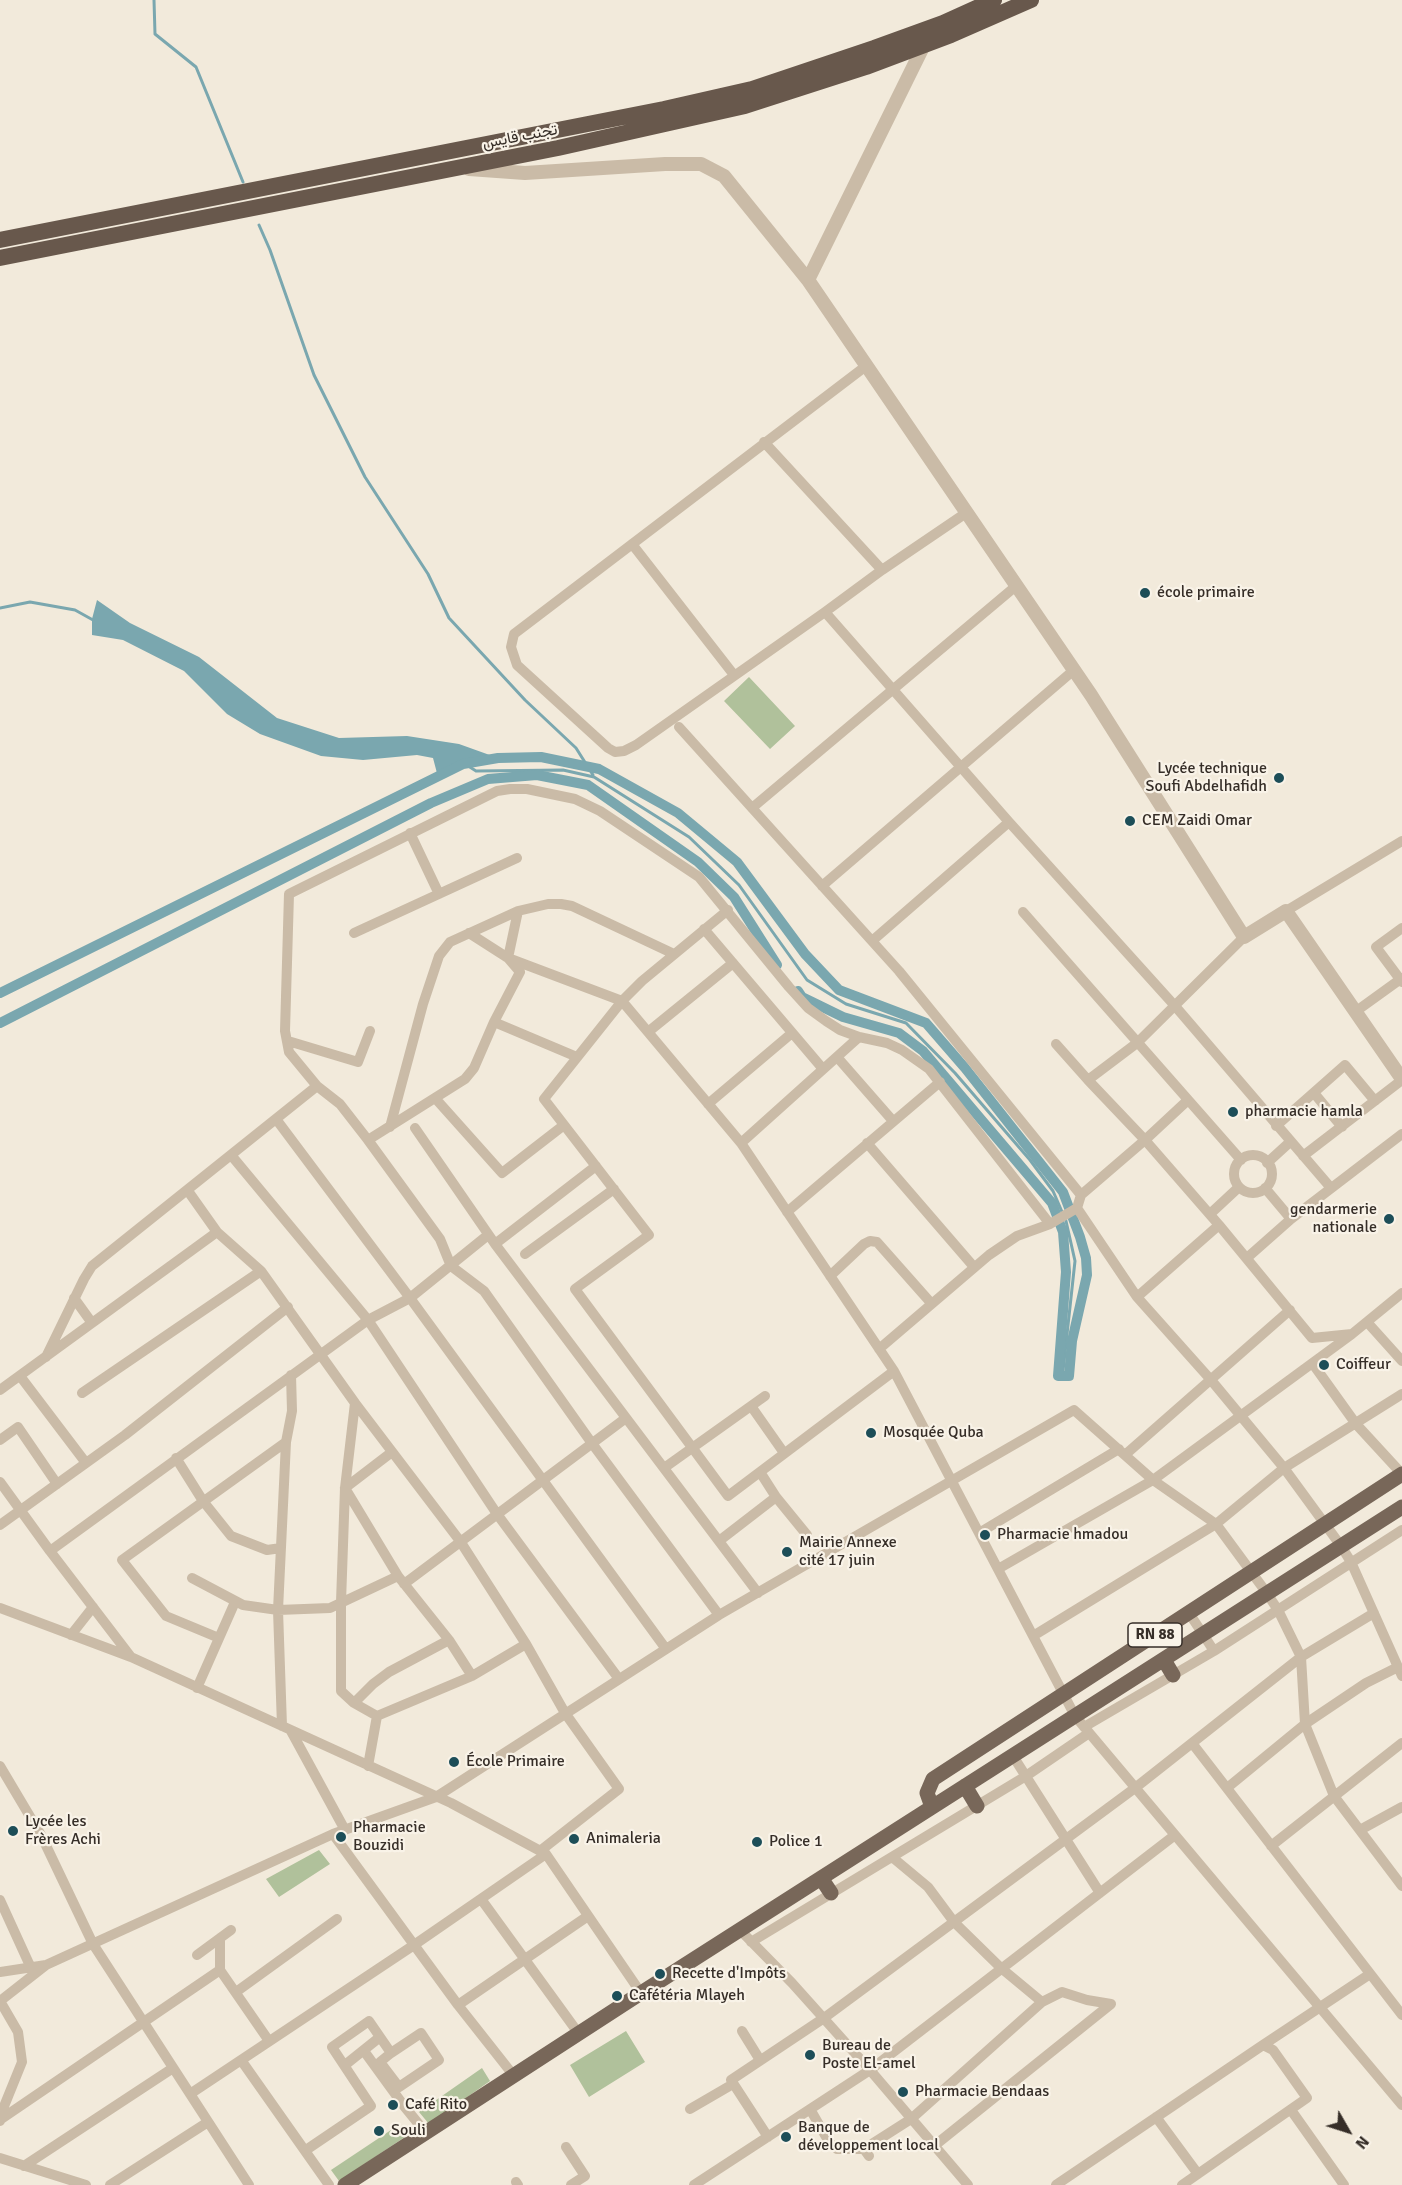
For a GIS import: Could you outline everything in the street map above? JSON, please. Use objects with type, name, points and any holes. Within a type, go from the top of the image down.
[{"type":"highway","name":"تجنب قايس","points":[[0,240],[664,109],[752,89],[943,23],[994,0]]},
{"type":"highway","name":"تجنب قايس","points":[[0,258],[656,128],[746,106],[866,67],[1031,0]]},
{"type":"main road","name":"RN 88","points":[[932,1807],[927,1793],[933,1779],[1189,1613],[1251,1570],[1402,1474]]},
{"type":"main road","points":[[345,2185],[964,1786],[1013,1756],[1083,1726],[1164,1660],[1266,1592],[1402,1507]]},
{"type":"main road","points":[[1164,1660],[1173,1675]]},
{"type":"main road","points":[[964,1786],[977,1806]]},
{"type":"main road","points":[[821,1878],[831,1893]]},
{"type":"street","points":[[808,280],[924,45]]},
{"type":"street","points":[[455,168],[525,173],[701,164],[724,176],[808,280],[1074,670],[1244,937]]},
{"type":"street","points":[[866,366],[514,634],[511,647],[518,665],[615,752],[624,751],[636,745],[966,513]]},
{"type":"street","points":[[764,442],[882,570]]},
{"type":"street","points":[[632,544],[734,675]]},
{"type":"street","points":[[752,808],[1016,586]]},
{"type":"street","points":[[825,612],[1175,1006],[1331,1188]]},
{"type":"street","points":[[822,885],[1074,670]]},
{"type":"street","points":[[679,727],[899,971],[1081,1195]]},
{"type":"street","points":[[719,1616],[484,1291],[451,1266],[440,1239],[368,1140],[340,1104],[317,1086],[289,1052],[285,1031],[289,894],[497,791],[527,789],[575,799],[600,811],[699,877],[808,1008],[840,1030],[902,1050],[929,1069],[1054,1221]]},
{"type":"street","points":[[872,941],[1010,822]]},
{"type":"street","points":[[410,833],[439,894]]},
{"type":"street","points":[[1088,1080],[1137,1043],[1244,937],[1402,841]]},
{"type":"street","points":[[354,933],[517,858]]},
{"type":"street","points":[[390,1127],[423,1004],[439,956],[450,942],[518,911],[548,903],[572,906],[674,954]]},
{"type":"street","points":[[728,910],[642,981],[622,1001],[544,1099],[649,1235],[575,1290],[728,1496],[894,1371]]},
{"type":"street","points":[[508,958],[518,911]]},
{"type":"street","points":[[1286,911],[1402,1080],[1303,1156]]},
{"type":"street","points":[[1023,912],[1241,1160]]},
{"type":"street","points":[[1355,1012],[1401,979],[1376,946],[1402,928]]},
{"type":"street","points":[[704,929],[823,1069]]},
{"type":"street","points":[[469,933],[508,958],[622,1001],[741,1143],[894,1371],[1063,1695],[1083,1726],[1402,2105]]},
{"type":"street","points":[[368,1140],[469,1075],[520,972],[508,958]]},
{"type":"street","points":[[648,1032],[733,963]]},
{"type":"street","points":[[494,1022],[577,1058]]},
{"type":"street","points":[[288,1041],[358,1062],[370,1031]]},
{"type":"street","points":[[708,1104],[792,1033]]},
{"type":"street","points":[[741,1143],[859,1037]]},
{"type":"street","points":[[1056,1044],[1145,1140],[1248,1257],[1312,1338],[1352,1334]]},
{"type":"street","points":[[837,1057],[893,1121]]},
{"type":"street","points":[[1276,1126],[1345,1065],[1375,1101]]},
{"type":"street","points":[[787,1212],[940,1082]]},
{"type":"street","points":[[46,1357],[92,1266],[317,1086]]},
{"type":"street","points":[[1314,1093],[1342,1126]]},
{"type":"street","points":[[435,1098],[502,1173],[564,1125]]},
{"type":"street","points":[[879,1348],[974,1267],[1017,1236],[1054,1221],[1074,1209],[1081,1195],[1188,1100]]},
{"type":"street","points":[[276,1119],[410,1298],[666,1649]]},
{"type":"street","points":[[415,1128],[492,1239],[758,1593]]},
{"type":"street","points":[[1248,1257],[1331,1188],[1402,1134]]},
{"type":"street","points":[[1268,1162],[1290,1142]]},
{"type":"street","points":[[867,1143],[974,1267]]},
{"type":"street","points":[[231,1155],[368,1320],[497,1514],[619,1679]]},
{"type":"street","points":[[1255,1156],[1268,1162],[1271,1178],[1265,1188],[1256,1193],[1250,1193],[1239,1187],[1234,1174],[1241,1160],[1255,1156]]},
{"type":"street","points":[[50,1551],[368,1320],[410,1298],[451,1266],[596,1166]]},
{"type":"street","points":[[1210,1214],[1239,1187]]},
{"type":"street","points":[[1265,1188],[1292,1220]]},
{"type":"street","points":[[525,1254],[614,1189]]},
{"type":"street","points":[[188,1191],[217,1232],[261,1271],[355,1403],[460,1541],[526,1644],[565,1713],[619,1790],[481,1899],[190,2094]]},
{"type":"street","points":[[1074,1209],[1137,1298],[1211,1380],[1284,1468],[1341,1546],[1351,1562],[1400,1672],[1366,1683],[1305,1724],[1227,1788]]},
{"type":"street","points":[[1137,1298],[1219,1225]]},
{"type":"street","points":[[0,1390],[217,1232]]},
{"type":"street","points":[[830,1276],[864,1244],[870,1241],[877,1242],[932,1304]]},
{"type":"street","points":[[82,1393],[261,1271]]},
{"type":"street","points":[[998,1569],[1153,1480],[1313,1364],[1402,1293]]},
{"type":"street","points":[[74,1298],[92,1323]]},
{"type":"street","points":[[0,1525],[125,1435],[288,1307]]},
{"type":"street","points":[[979,1533],[1123,1451],[1211,1380],[1290,1310]]},
{"type":"street","points":[[1367,1322],[1402,1361]]},
{"type":"street","points":[[1313,1364],[1356,1424],[1402,1474]]},
{"type":"street","points":[[291,1375],[292,1411],[286,1442],[278,1610],[287,1729],[345,1830]]},
{"type":"street","points":[[20,1376],[86,1463]]},
{"type":"street","points":[[1033,1636],[1216,1524],[1284,1468],[1402,1394]]},
{"type":"street","points":[[664,1468],[765,1396]]},
{"type":"street","points":[[355,1403],[345,1488],[340,1602],[341,1691],[354,1703],[377,1716]]},
{"type":"street","points":[[751,1406],[784,1454]]},
{"type":"street","points":[[0,1972],[46,1965],[333,1834],[436,1797],[719,1616],[1074,1410],[1123,1451],[1153,1480],[1216,1524],[1251,1570],[1278,1610],[1301,1657],[1305,1724],[1334,1796],[1402,1886]]},
{"type":"street","points":[[192,1578],[243,1605],[278,1610],[330,1608],[340,1602],[401,1580],[460,1541],[626,1418]]},
{"type":"street","points":[[0,1440],[18,1427],[57,1484]]},
{"type":"street","points":[[219,1638],[166,1616],[122,1560],[286,1442]]},
{"type":"street","points":[[345,1488],[392,1452]]},
{"type":"street","points":[[176,1458],[203,1501],[231,1536],[267,1550],[281,1548]]},
{"type":"street","points":[[760,1472],[776,1497],[807,1535]]},
{"type":"street","points":[[0,1482],[131,1657]]},
{"type":"street","points":[[345,1488],[401,1580],[449,1640],[472,1676]]},
{"type":"street","points":[[719,1541],[776,1497]]},
{"type":"street","points":[[751,1942],[1026,1776],[1083,1726],[1214,1651],[1402,1530]]},
{"type":"street","points":[[197,1688],[235,1602]]},
{"type":"street","points":[[71,1635],[93,1607]]},
{"type":"street","points":[[0,1608],[131,1657],[436,1797],[543,1852],[641,1993]]},
{"type":"street","points":[[1189,1613],[1214,1651]]},
{"type":"street","points":[[768,2137],[731,2080],[824,2018],[1135,1788],[1301,1657],[1374,1613]]},
{"type":"street","points":[[354,1703],[389,1672],[449,1640]]},
{"type":"street","points":[[377,1716],[472,1676],[526,1644]]},
{"type":"street","points":[[368,1766],[377,1716]]},
{"type":"street","points":[[1192,1743],[1402,2015]]},
{"type":"street","points":[[1271,1846],[1402,1743]]},
{"type":"street","points":[[1013,1756],[1100,1893]]},
{"type":"street","points":[[0,1766],[41,1835],[93,1944],[249,2185]]},
{"type":"street","points":[[1360,1830],[1402,1808]]},
{"type":"street","points":[[333,1834],[458,2005],[514,2076]]},
{"type":"street","points":[[694,2185],[870,2070],[1174,1835]]},
{"type":"street","points":[[892,1857],[928,1887],[954,1922],[1001,1968],[1042,2002]]},
{"type":"street","points":[[481,1899],[579,2034]]},
{"type":"street","points":[[0,1900],[31,1968]]},
{"type":"street","points":[[458,2005],[588,1916]]},
{"type":"street","points":[[236,1992],[337,1919]]},
{"type":"street","points":[[197,1955],[231,1930]]},
{"type":"street","points":[[740,1930],[824,2018],[968,2185]]},
{"type":"street","points":[[220,1938],[220,1970],[269,2041]]},
{"type":"street","points":[[1,2120],[3,2109],[22,2062],[18,2032],[4,2015],[0,2001],[46,1965]]},
{"type":"street","points":[[1,2120],[220,1970]]},
{"type":"street","points":[[1056,2185],[1370,1974]]},
{"type":"street","points":[[810,2109],[829,2142],[837,2149],[867,2152],[911,2119],[1042,2002],[1062,1992],[1110,2004],[934,2146]]},
{"type":"street","points":[[306,2150],[371,2106],[332,2047],[369,2021],[391,2053]]},
{"type":"street","points":[[742,2031],[760,2061]]},
{"type":"street","points":[[421,2033],[439,2060],[399,2087],[380,2062],[391,2053],[421,2033]]},
{"type":"street","points":[[345,2065],[380,2037]]},
{"type":"street","points":[[1182,2185],[1307,2098],[1274,2050],[1263,2044]]},
{"type":"street","points":[[364,2050],[426,2133]]},
{"type":"street","points":[[241,2060],[329,2185]]},
{"type":"street","points":[[24,2166],[173,2068]]},
{"type":"street","points":[[690,2109],[734,2084]]},
{"type":"street","points":[[1291,2109],[1344,2185]]},
{"type":"street","points":[[1156,2117],[1198,2174]]},
{"type":"street","points":[[110,2185],[208,2122]]},
{"type":"street","points":[[566,2147],[585,2176],[570,2185]]},
{"type":"street","points":[[0,2158],[86,2185]]},
{"type":"green space","points":[[749,677],[795,726],[770,749],[724,701]]},
{"type":"green space","points":[[319,1850],[330,1864],[279,1897],[266,1879]]},
{"type":"green space","points":[[626,2031],[645,2062],[589,2097],[570,2065]]},
{"type":"green space","points":[[482,2068],[490,2081],[429,2124],[419,2112]]},
{"type":"green space","points":[[400,2124],[408,2135],[339,2181],[331,2170]]},
{"type":"water","points":[[97,600],[130,623],[199,657],[277,718],[339,738],[407,736],[459,744],[498,758],[463,764],[438,777],[433,758],[417,755],[363,760],[321,756],[260,734],[227,714],[184,671],[123,640],[92,635],[92,619]]},
{"type":"waterway","points":[[154,0],[155,34],[196,67],[243,182]]},
{"type":"waterway","points":[[259,225],[314,375],[365,477],[428,574],[449,618],[525,700],[576,748],[593,775]]},
{"type":"waterway","points":[[0,608],[30,602],[75,610],[93,620]]},
{"type":"waterway","points":[[0,993],[463,764],[498,758],[541,757],[599,769],[678,813],[737,862],[805,954],[839,990],[926,1023],[965,1068],[1063,1192],[1080,1237],[1086,1258],[1087,1275],[1072,1341],[1069,1376],[1058,1376],[1066,1272],[1063,1232],[1052,1203],[923,1051],[899,1033],[843,1017],[802,997],[798,991]]},
{"type":"waterway","points":[[462,762],[476,771],[563,770],[594,777],[689,837],[739,885],[807,980],[846,1004],[906,1023],[955,1073],[1030,1160],[1053,1191],[1066,1221],[1075,1261],[1063,1371]]},
{"type":"waterway","points":[[0,1023],[431,803],[488,779],[537,775],[588,785],[698,862],[734,897],[777,965]]},
{"type":"place","name":"école primaire","points":[[1145,593]]},
{"type":"place","name":"Lycée technique Soufi Abdelhafidh","points":[[1279,778]]},
{"type":"place","name":"CEM Zaidi Omar","points":[[1130,821]]},
{"type":"place","name":"pharmacie hamla","points":[[1233,1112]]},
{"type":"place","name":"gendarmerie nationale","points":[[1389,1219]]},
{"type":"place","name":"Coiffeur","points":[[1324,1365]]},
{"type":"place","name":"Mosquée Quba","points":[[871,1433]]},
{"type":"place","name":"Pharmacie hmadou","points":[[985,1535]]},
{"type":"place","name":"Mairie Annexe cité 17 juin","points":[[787,1552]]},
{"type":"place","name":"École Primaire","points":[[454,1762]]},
{"type":"place","name":"Lycée les Frères Achi","points":[[13,1831]]},
{"type":"place","name":"Pharmacie Bouzidi","points":[[341,1837]]},
{"type":"place","name":"Animaleria","points":[[574,1839]]},
{"type":"place","name":"Police 1","points":[[757,1842]]},
{"type":"place","name":"Recette d'Impôts","points":[[660,1974]]},
{"type":"place","name":"Cafétéria Mlayeh","points":[[617,1996]]},
{"type":"place","name":"Bureau de Poste El-amel","points":[[810,2055]]},
{"type":"place","name":"Pharmacie Bendaas","points":[[903,2092]]},
{"type":"place","name":"Café Rito","points":[[393,2105]]},
{"type":"place","name":"Souli","points":[[379,2131]]},
{"type":"place","name":"Banque de développement local","points":[[786,2137]]}]
